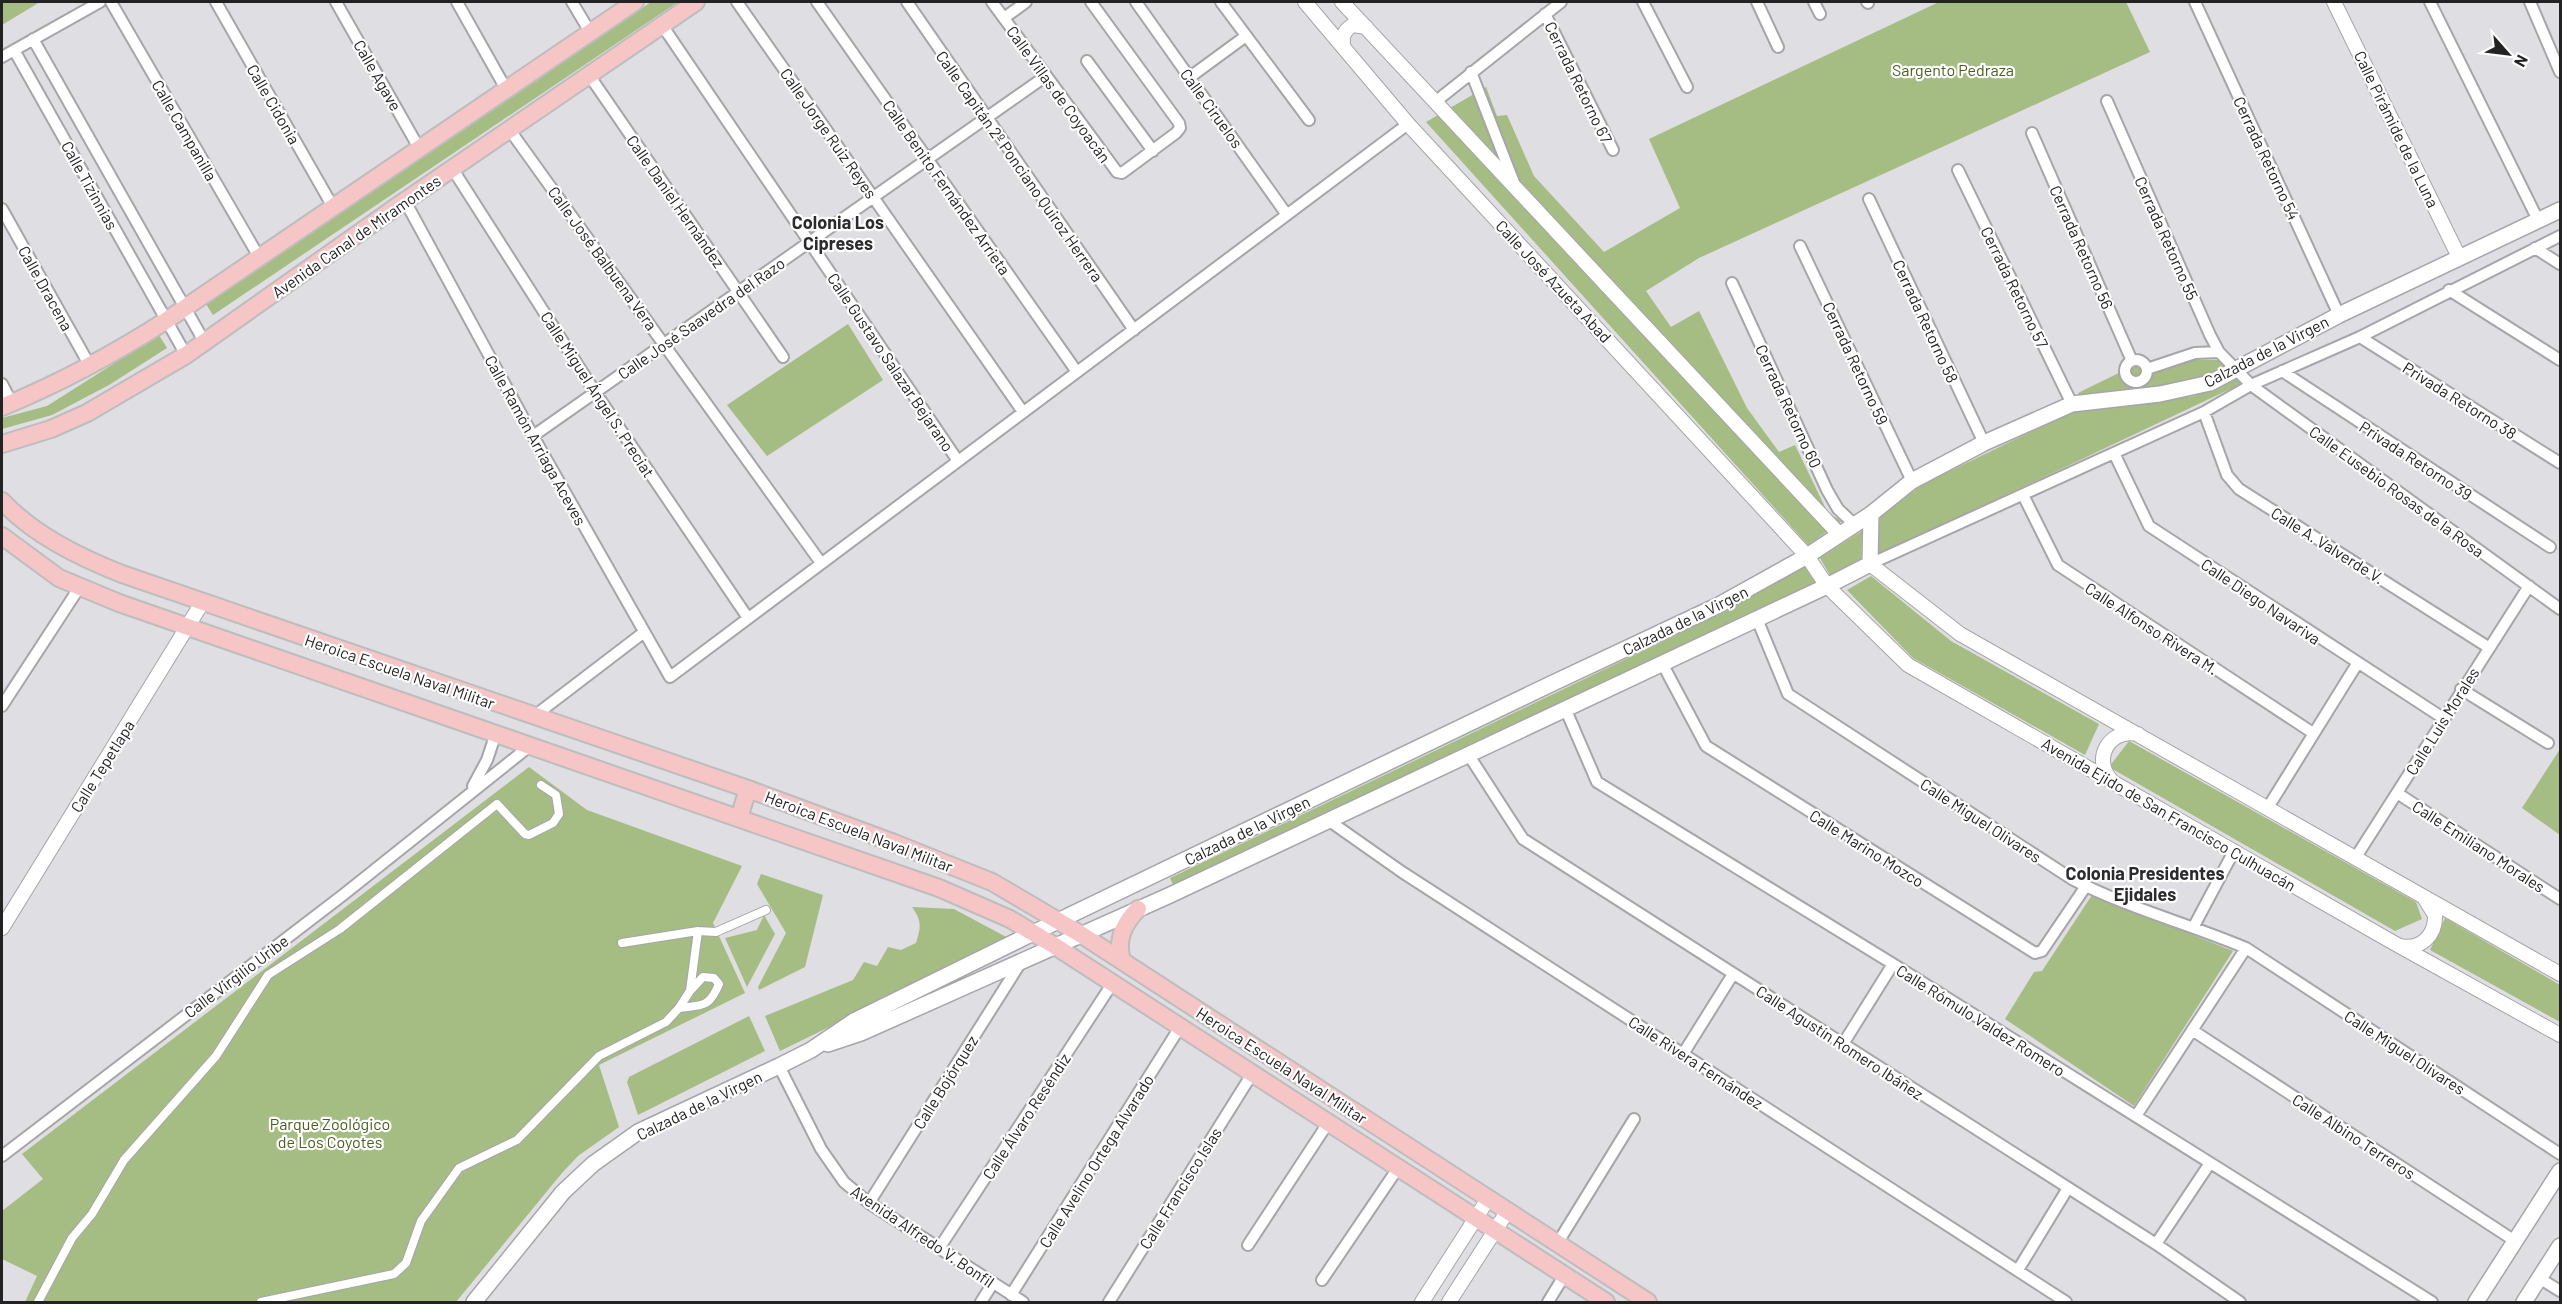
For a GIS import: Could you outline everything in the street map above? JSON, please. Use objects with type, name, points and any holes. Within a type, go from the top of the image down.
[{"type":"main road","points":[[7,405],[55,385],[167,320],[635,2]]},
{"type":"main road","name":"Avenida Canal de Miramontes","points":[[2,444],[51,429],[87,413],[205,343],[452,168],[696,2]]},
{"type":"main road","name":"Calzada de la Virgen","points":[[474,1302],[563,1192],[605,1154],[638,1132],[811,1050],[854,1021],[1033,933],[1552,683],[1708,611],[1807,556],[1871,514],[1912,481],[1984,443],[2072,404],[2160,394],[2210,383],[2339,315],[2560,210]]},
{"type":"main road","name":"Heroica Escuela Naval Militar","points":[[2,501],[11,511],[67,550],[122,574],[532,717],[748,789],[992,882],[1082,935],[1648,1302]]},
{"type":"main road","points":[[1870,564],[1871,514]]},
{"type":"main road","name":"Heroica Escuela Naval Militar","points":[[2,536],[41,567],[79,588],[186,628],[531,745],[939,888],[986,907],[1055,946],[1606,1302]]},
{"type":"main road","name":"Calzada de la Virgen","points":[[811,1050],[861,1033],[1082,935],[1870,564]]},
{"type":"main road","points":[[739,818],[748,789]]},
{"type":"main road","points":[[1122,961],[1119,948],[1121,934],[1127,921],[1138,909]]},
{"type":"main road","points":[[2476,1302],[2560,1171]]},
{"type":"main road","points":[[2524,1302],[2560,1246]]},
{"type":"street","points":[[2,57],[100,2]]},
{"type":"street","name":"Calle Campanilla","points":[[111,2],[259,257]]},
{"type":"street","name":"Calle Cidonia","points":[[216,2],[333,207]]},
{"type":"street","name":"Calle Agave","points":[[336,2],[419,148]]},
{"type":"street","points":[[457,2],[506,89]]},
{"type":"street","points":[[572,2],[590,32]]},
{"type":"street","name":"Calle Jorge Ruiz Reyes","points":[[737,2],[1023,412]]},
{"type":"street","name":"Calle Benito Fernández Arrieta","points":[[817,2],[1077,372]]},
{"type":"street","name":"Calle Capitán 2º Ponciano Quiroz Herrera","points":[[907,2],[1134,330]]},
{"type":"street","name":"Calle Villas de Coyoacán","points":[[992,2],[1117,172],[1125,172],[1180,128],[1179,123],[1091,2]]},
{"type":"street","points":[[1004,18],[1026,2]]},
{"type":"street","name":"Calle Ciruelos","points":[[1136,2],[1287,215]]},
{"type":"street","points":[[1221,2],[1309,120]]},
{"type":"street","name":"Calle José Azueta Abad","points":[[1305,2],[1408,124],[1807,556]]},
{"type":"street","points":[[1342,2],[1839,534]]},
{"type":"street","points":[[1435,102],[1561,2]]},
{"type":"street","points":[[1643,2],[1687,87]]},
{"type":"street","points":[[1757,2],[1778,47]]},
{"type":"street","points":[[1814,2],[1820,14]]},
{"type":"street","name":"Cerrada Retorno 54","points":[[2195,2],[2339,315]]},
{"type":"street","name":"Calle Pirámide de la Luna","points":[[2334,2],[2459,258]]},
{"type":"street","points":[[2430,2],[2538,220]]},
{"type":"street","points":[[2530,2],[2560,72]]},
{"type":"street","name":"Cerrada Retorno 67","points":[[1545,14],[1613,150]]},
{"type":"street","name":"Calle Gustavo Salazar Bejarano","points":[[662,24],[958,461]]},
{"type":"street","points":[[1344,48],[1342,42],[1347,29],[1360,25],[1366,27]]},
{"type":"street","points":[[1190,77],[1246,36]]},
{"type":"street","name":"Calle Tizinnias","points":[[33,39],[205,343]]},
{"type":"street","name":"Calle Tizinnias","points":[[14,50],[186,355]]},
{"type":"street","points":[[1087,61],[1152,151]]},
{"type":"street","points":[[1471,72],[1518,190]]},
{"type":"street","name":"Calle Daniel Hernández","points":[[589,75],[783,357]]},
{"type":"street","name":"Calle José Saavedra del Razo","points":[[532,436],[1046,76]]},
{"type":"street","name":"Cerrada Retorno 55","points":[[2107,101],[2219,352],[2237,369]]},
{"type":"street","points":[[748,618],[1408,124]]},
{"type":"street","name":"Calle José Balbuena Vera","points":[[509,129],[821,563]]},
{"type":"street","name":"Cerrada Retorno 56","points":[[2032,133],[2132,361]]},
{"type":"street","name":"Calle Miguel Ángel S. Preciat","points":[[452,168],[595,392],[748,618]]},
{"type":"street","name":"Cerrada Retorno 57","points":[[1958,170],[2072,404]]},
{"type":"street","name":"Cerrada Retorno 58","points":[[1869,199],[1984,443]]},
{"type":"street","name":"Calle Ramón Arriaga Aceves","points":[[405,201],[532,436],[670,677],[748,618]]},
{"type":"street","name":"Calle Dracena","points":[[2,209],[90,366]]},
{"type":"street","name":"Calzada de la Virgen","points":[[1870,564],[2204,412],[2251,386],[2360,338],[2449,290],[2560,236]]},
{"type":"street","name":"Cerrada Retorno 59","points":[[1800,246],[1912,481]]},
{"type":"street","points":[[2535,248],[2560,264]]},
{"type":"street","name":"Cerrada Retorno 60","points":[[1732,283],[1827,490],[1838,510],[1854,524]]},
{"type":"street","points":[[2449,290],[2560,360]]},
{"type":"street","name":"Privada Retorno 38","points":[[2360,338],[2560,463]]},
{"type":"street","points":[[2147,369],[2195,354],[2219,352]]},
{"type":"street","points":[[2132,361],[2141,361],[2147,369],[2147,374],[2141,381],[2131,381],[2126,374],[2126,369],[2132,361]]},
{"type":"street","name":"Calle Eusebio Rosas de la Rosa","points":[[2237,369],[2251,386],[2560,609]]},
{"type":"street","name":"Privada Retorno 39","points":[[2282,372],[2550,548]]},
{"type":"street","points":[[2,384],[7,405]]},
{"type":"street","name":"Calle A. Valverde V.","points":[[2204,412],[2227,475],[2239,489],[2488,647]]},
{"type":"street","name":"Calle Diego Navariva","points":[[2114,453],[2149,526],[2357,664],[2443,718]]},
{"type":"street","name":"Calle Alfonso Rivera M.","points":[[2023,495],[2058,565],[2313,733]]},
{"type":"street","name":"Avenida Ejido de San Francisco Culhuacán","points":[[1807,556],[1827,586],[1908,665],[2394,943],[2560,1035]]},
{"type":"street","points":[[1870,564],[1960,634],[2560,974]]},
{"type":"street","name":"Calle Luis Morales","points":[[2356,857],[2529,586]]},
{"type":"street","points":[[2,706],[79,588]]},
{"type":"street","name":"Calle Tepetlapa","points":[[2,928],[202,603]]},
{"type":"street","name":"Calle Miguel Olivares","points":[[1757,619],[1788,694],[2086,886],[2099,893],[2194,926],[2246,948],[2560,1154]]},
{"type":"street","points":[[532,717],[644,633]]},
{"type":"street","name":"Calle Marino Mozco","points":[[1662,663],[1706,746],[2035,953],[2042,951],[2086,886]]},
{"type":"street","points":[[2267,808],[2357,664]]},
{"type":"street","points":[[2461,690],[2548,743]]},
{"type":"street","name":"Calle Rómulo Valdez Romero","points":[[1565,708],[1597,782],[1893,964],[2432,1302]]},
{"type":"street","name":"Calle Virgilio Uribe","points":[[468,794],[483,768],[496,733]]},
{"type":"street","points":[[2118,785],[2109,778],[2104,768],[2103,757],[2106,746],[2121,734],[2133,733],[2145,738]]},
{"type":"street","name":"Calle Virgilio Uribe","points":[[2,1156],[343,895],[531,745]]},
{"type":"street","name":"Calle Agustín Romero Ibáñez","points":[[1468,754],[1523,839],[2156,1244],[2240,1302]]},
{"type":"street","points":[[38,1302],[72,1238],[92,1214],[124,1160],[216,1056],[244,1009],[268,975],[340,929],[497,804],[525,834],[529,835],[554,823],[560,814],[556,795],[541,785]]},
{"type":"street","name":"Calle Emiliano Morales","points":[[2397,793],[2560,899]]},
{"type":"street","name":"Calle Rivera Fernández","points":[[1328,820],[1402,872],[2066,1302]]},
{"type":"street","points":[[2194,926],[2234,851]]},
{"type":"street","points":[[2394,943],[2412,947],[2424,942],[2432,933],[2435,921],[2433,909],[2421,896]]},
{"type":"street","points":[[622,943],[698,931],[716,932],[766,910]]},
{"type":"street","points":[[690,991],[698,931]]},
{"type":"street","points":[[2136,1116],[2246,948]]},
{"type":"street","name":"Calle Bojórquez","points":[[869,1203],[1021,962]]},
{"type":"street","points":[[1843,1044],[1893,964]]},
{"type":"street","points":[[1683,1054],[1733,974]]},
{"type":"street","points":[[261,1302],[394,1274],[406,1263],[421,1221],[459,1168],[517,1140],[599,1056],[666,1022],[703,977],[714,978],[719,984],[713,999],[704,1004],[679,1008]]},
{"type":"street","name":"Calle Álvaro Reséndiz","points":[[940,1247],[1112,984]]},
{"type":"street","name":"Calle Avelino Ortega Alvarado","points":[[1011,1295],[1180,1027]]},
{"type":"street","name":"Calle Albino Terreros","points":[[2192,1030],[2515,1241]]},
{"type":"street","name":"Avenida Alfredo V. Bonfil","points":[[779,1066],[833,1169],[844,1182],[869,1203],[1023,1302]]},
{"type":"street","name":"Calle Francisco Islas","points":[[1109,1302],[1252,1074]]},
{"type":"street","points":[[1557,1244],[1634,1119]]},
{"type":"street","points":[[1248,1245],[1328,1123]]},
{"type":"street","points":[[2156,1244],[2210,1163]]},
{"type":"street","points":[[1322,1280],[1398,1168]]},
{"type":"street","points":[[2018,1270],[2068,1188]]},
{"type":"street","points":[[1422,1302],[1488,1199]]},
{"type":"street","points":[[1449,1302],[1507,1212]]},
{"type":"street","points":[[1548,1302],[1564,1275]]},
{"type":"street","points":[[2540,1278],[2560,1291]]},
{"type":"street","points":[[981,1302],[993,1283]]},
{"type":"green space","points":[[2,2],[40,2],[2,25]]},
{"type":"green space","points":[[651,2],[678,2],[213,315],[206,304]]},
{"type":"green space","name":"Sargento Pedraza","points":[[1939,2],[2126,2],[2150,52],[1699,258],[1646,291],[1671,327],[1699,311],[1747,408],[1779,452],[1795,445],[1828,513],[1842,521],[1808,545],[1426,122],[1486,87],[1497,116],[1507,115],[1534,176],[1604,252],[1680,208],[1649,139]]},
{"type":"green space","points":[[848,324],[883,380],[767,456],[727,405]]},
{"type":"green space","points":[[159,335],[167,348],[109,385],[52,415],[2,429],[2,418],[47,406]]},
{"type":"green space","points":[[2194,360],[2225,360],[2230,367],[2174,386],[2080,396],[2078,393],[2133,366],[2163,371]]},
{"type":"green space","points":[[2241,374],[2245,382],[1879,555],[1878,518],[1923,484],[2074,411],[2194,396]]},
{"type":"green space","points":[[1862,531],[1861,560],[1831,577],[1820,558]]},
{"type":"green space","points":[[1804,566],[1817,583],[1174,887],[1170,878],[1724,612]]},
{"type":"green space","points":[[1871,576],[1951,641],[2099,724],[2085,755],[1913,658],[1847,590]]},
{"type":"green space","points":[[2129,741],[2416,902],[2422,919],[2395,931],[2109,767]]},
{"type":"green space","points":[[2560,749],[2560,835],[2522,808]]},
{"type":"green space","name":"Parque Zoológico de Los Coyotes","points":[[529,767],[587,810],[742,866],[713,923],[745,993],[599,1065],[619,1127],[578,1156],[562,1173],[456,1302],[25,1302],[37,1276],[2,1259],[2,1211],[43,1179],[22,1154]]},
{"type":"green space","points":[[761,874],[823,895],[805,967],[759,990],[758,987],[786,933],[757,884]]},
{"type":"green space","points":[[2092,895],[2233,951],[2134,1106],[2005,1019],[2034,972],[2042,971]]},
{"type":"green space","points":[[912,907],[954,909],[1010,939],[780,1051],[765,1016],[853,980],[864,962],[877,966],[888,947],[901,950],[916,943],[920,924]]},
{"type":"green space","points":[[764,915],[775,934],[747,987],[725,938],[757,930]]},
{"type":"green space","points":[[2445,918],[2560,985],[2560,1022],[2430,950]]},
{"type":"green space","points":[[749,1016],[765,1051],[638,1115],[627,1082],[629,1077]]},
{"type":"district","name":"Colonia Los Cipreses","points":[[838,232]]},
{"type":"district","name":"Colonia Presidentes Ejidales","points":[[2145,883]]}]
